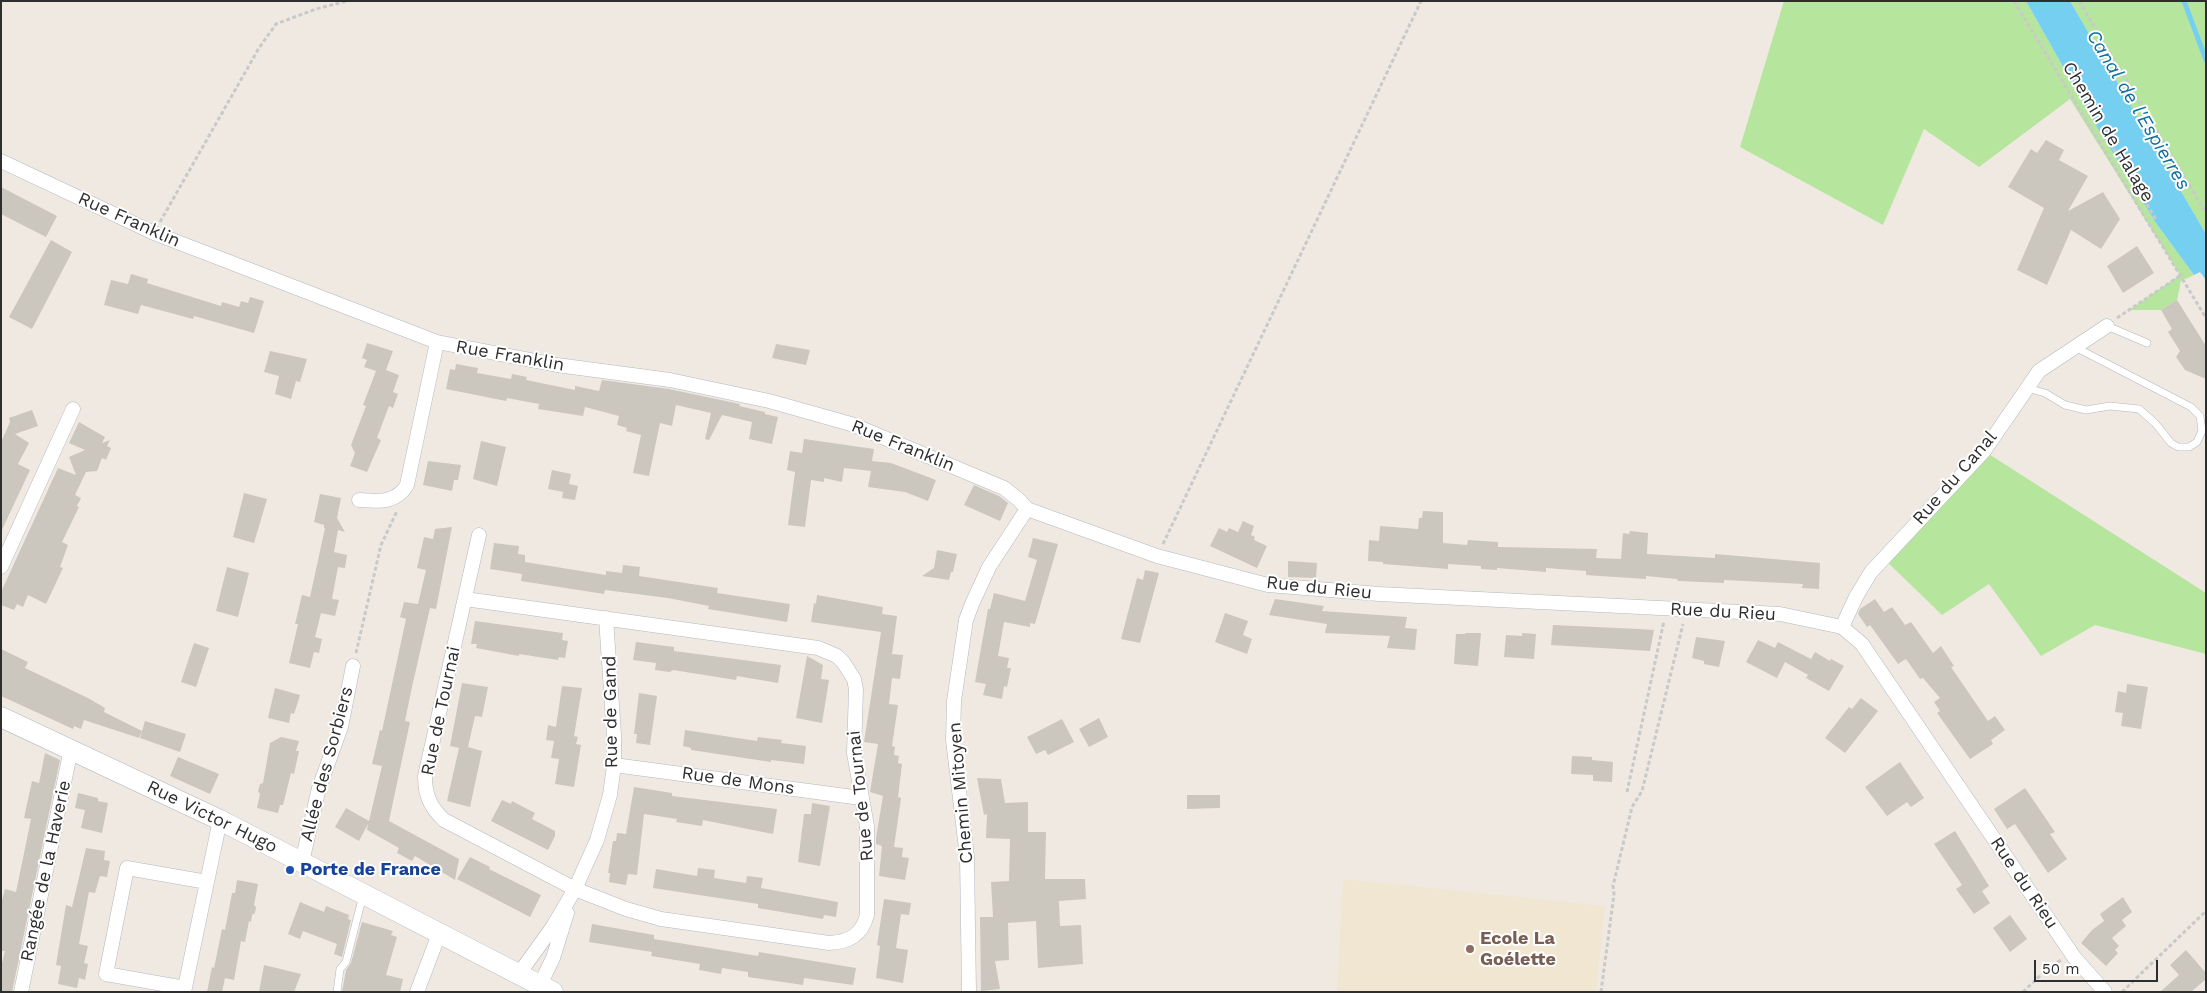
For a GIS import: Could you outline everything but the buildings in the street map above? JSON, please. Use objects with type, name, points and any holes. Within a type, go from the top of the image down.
[{"type":"street","name":"Rue Franklin","points":[[1,161],[154,233],[437,342],[558,366],[670,380],[779,404],[851,424],[1004,488],[1015,496],[1027,509]]},
{"type":"street","name":"Rue du Canal","points":[[1842,627],[1856,597],[1871,572],[1984,451],[2039,371],[2106,326]]},
{"type":"street","points":[[358,500],[392,499],[401,493],[407,485],[437,342]]},
{"type":"street","points":[[1,567],[73,409]]},
{"type":"street","points":[[1027,509],[1157,556]]},
{"type":"street","name":"Chemin Mitoyen","points":[[969,992],[967,857],[953,740],[954,701],[966,620],[972,604],[989,567],[1027,509]]},
{"type":"street","name":"Rue de Tournai","points":[[465,599],[818,648],[837,656],[850,671],[856,689],[854,753],[867,826],[867,914],[864,926],[858,933],[842,942],[829,943],[661,919],[620,907],[575,889],[444,820],[435,812],[425,789],[426,776],[479,535]]},
{"type":"street","name":"Rue du Rieu","points":[[1157,556],[1268,585],[1379,594],[1780,614],[1842,627],[1862,644],[2072,953],[2105,992]]},
{"type":"street","name":"Rue de Gand","points":[[575,889],[597,840],[610,794],[614,765],[612,677],[606,618]]},
{"type":"street","name":"Allée des Sorbiers","points":[[302,862],[319,788],[341,727],[353,666]]},
{"type":"street","name":"Rue Victor Hugo","points":[[1,717],[220,820],[546,989]]},
{"type":"street","name":"Rangée de la Haverie","points":[[21,992],[71,749]]},
{"type":"street","name":"Rue de Mons","points":[[614,765],[861,798]]},
{"type":"street","points":[[206,882],[126,868],[106,974],[185,990],[220,820]]},
{"type":"street","points":[[518,974],[552,928],[575,889]]},
{"type":"street","points":[[546,989],[553,958],[575,889]]},
{"type":"street","points":[[417,992],[440,934]]},
{"type":"lane","points":[[2106,326],[2147,343]]},
{"type":"lane","points":[[2026,388],[2045,393],[2065,405],[2086,410],[2110,406],[2139,409],[2155,423],[2171,443],[2178,447],[2189,447],[2197,442],[2202,431],[2200,416],[2192,407],[2074,347]]},
{"type":"lane","points":[[337,992],[340,969],[346,962],[363,895]]},
{"type":"path","points":[[154,233],[259,48],[276,24],[316,9],[347,1]]},
{"type":"path","points":[[1157,556],[1422,1]]},
{"type":"path","name":"Chemin de Halage","points":[[2014,1],[2206,318]]},
{"type":"path","points":[[2079,1],[2206,213]]},
{"type":"path","points":[[2110,143],[2157,221]]},
{"type":"path","points":[[2146,221],[2154,216]]},
{"type":"path","points":[[2106,326],[2181,275]]},
{"type":"path","points":[[353,666],[381,545],[390,529],[407,485]]},
{"type":"path","points":[[1627,792],[1667,609]]},
{"type":"path","points":[[1600,992],[1614,894],[1613,886],[1632,807],[1642,791],[1687,610]]},
{"type":"path","points":[[2122,992],[2206,911]]},
{"type":"path","points":[[2023,992],[2047,969],[2072,953]]},
{"type":"shaded area","name":"Ecole La Goélette","points":[[1343,879],[1605,906],[1596,992],[1337,992]]},
{"type":"green space","points":[[1784,1],[2026,1],[2097,127],[2156,223],[2194,275],[2181,281],[2177,300],[2161,310],[2129,310],[2180,275],[2070,99],[1979,167],[1924,129],[1883,225],[1740,147]]},
{"type":"green space","points":[[2070,1],[2206,1],[2206,234]]},
{"type":"green space","points":[[1984,451],[2206,593],[2206,654],[2095,625],[2041,656],[1989,584],[1942,615],[1879,554]]},
{"type":"water","points":[[2026,1],[2070,1],[2206,234],[2206,280],[2200,272],[2194,275],[2156,223],[2097,127]]},
{"type":"waterway","points":[[2184,1],[2206,60]]},
{"type":"place","name":"Porte de France","points":[[290,870]]},
{"type":"place","name":"Ecole La Goélette","points":[[1470,949]]},
{"type":"water label","name":"Canal de l'Espierres","points":[[2138,110]]}]
